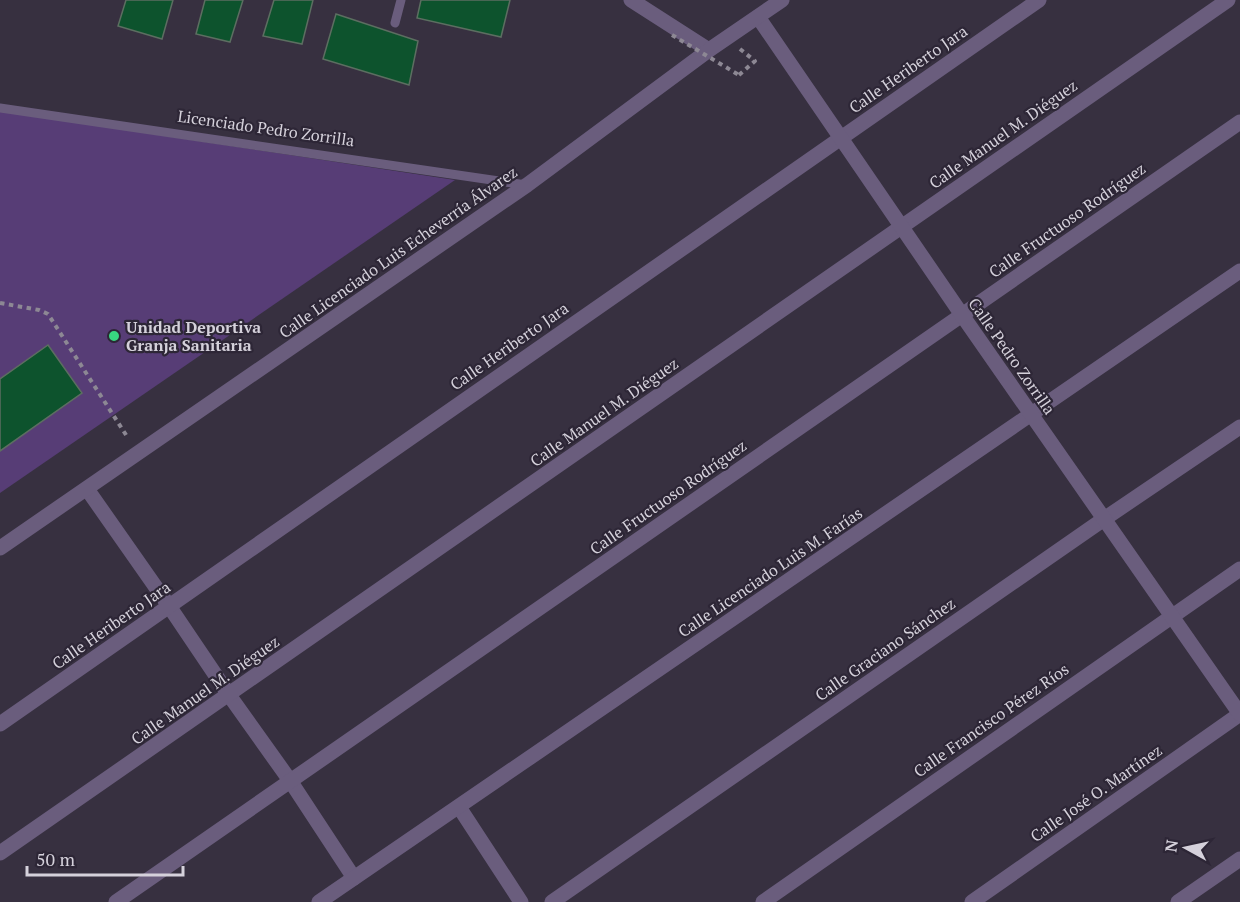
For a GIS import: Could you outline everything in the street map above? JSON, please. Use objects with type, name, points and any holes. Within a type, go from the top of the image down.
[{"type":"street","points":[[631,0],[709,50]]},
{"type":"street","name":"Calle Licenciado Luis Echeverría Álvarez","points":[[0,548],[527,185],[709,50],[782,0]]},
{"type":"street","name":"Calle Heriberto Jara","points":[[0,724],[1040,0]]},
{"type":"street","name":"Calle Manuel M. Diéguez","points":[[0,853],[1228,0]]},
{"type":"street","name":"Calle Pedro Zorrilla","points":[[758,16],[901,227],[1240,714]]},
{"type":"street","name":"Calle Fructuoso Rodríguez","points":[[116,902],[1240,122]]},
{"type":"street","name":"Calle Licenciado Luis M. Farías","points":[[319,902],[1240,271]]},
{"type":"street","name":"Calle Graciano Sánchez","points":[[552,902],[1104,519],[1240,428]]},
{"type":"street","points":[[87,489],[291,782],[354,878]]},
{"type":"street","name":"Calle Francisco Pérez Ríos","points":[[763,902],[1240,569]]},
{"type":"street","name":"Calle José O. Martínez","points":[[972,902],[1240,714]]},
{"type":"street","points":[[459,807],[521,902]]},
{"type":"street","points":[[1178,902],[1240,859]]},
{"type":"lane","points":[[395,23],[401,0]]},
{"type":"lane","name":"Licenciado Pedro Zorrilla","points":[[0,108],[527,185]]},
{"type":"path","points":[[672,35],[739,75],[755,62]]},
{"type":"path","points":[[0,303],[39,310],[48,314],[138,453]]},
{"type":"shaded area","name":"Unidad Deportiva Granja Sanitaria","points":[[0,111],[455,180],[0,493]]},
{"type":"building","points":[[126,0],[173,0],[162,39],[118,26]]},
{"type":"building","points":[[205,0],[243,0],[230,42],[196,34]]},
{"type":"building","points":[[274,0],[313,0],[302,44],[263,36]]},
{"type":"building","points":[[421,0],[510,0],[501,37],[417,18]]},
{"type":"building","points":[[336,14],[418,41],[409,85],[323,59]]},
{"type":"building","points":[[48,345],[82,393],[0,451],[0,379]]},
{"type":"place","name":"Unidad Deportiva Granja Sanitaria","points":[[114,336]]}]
